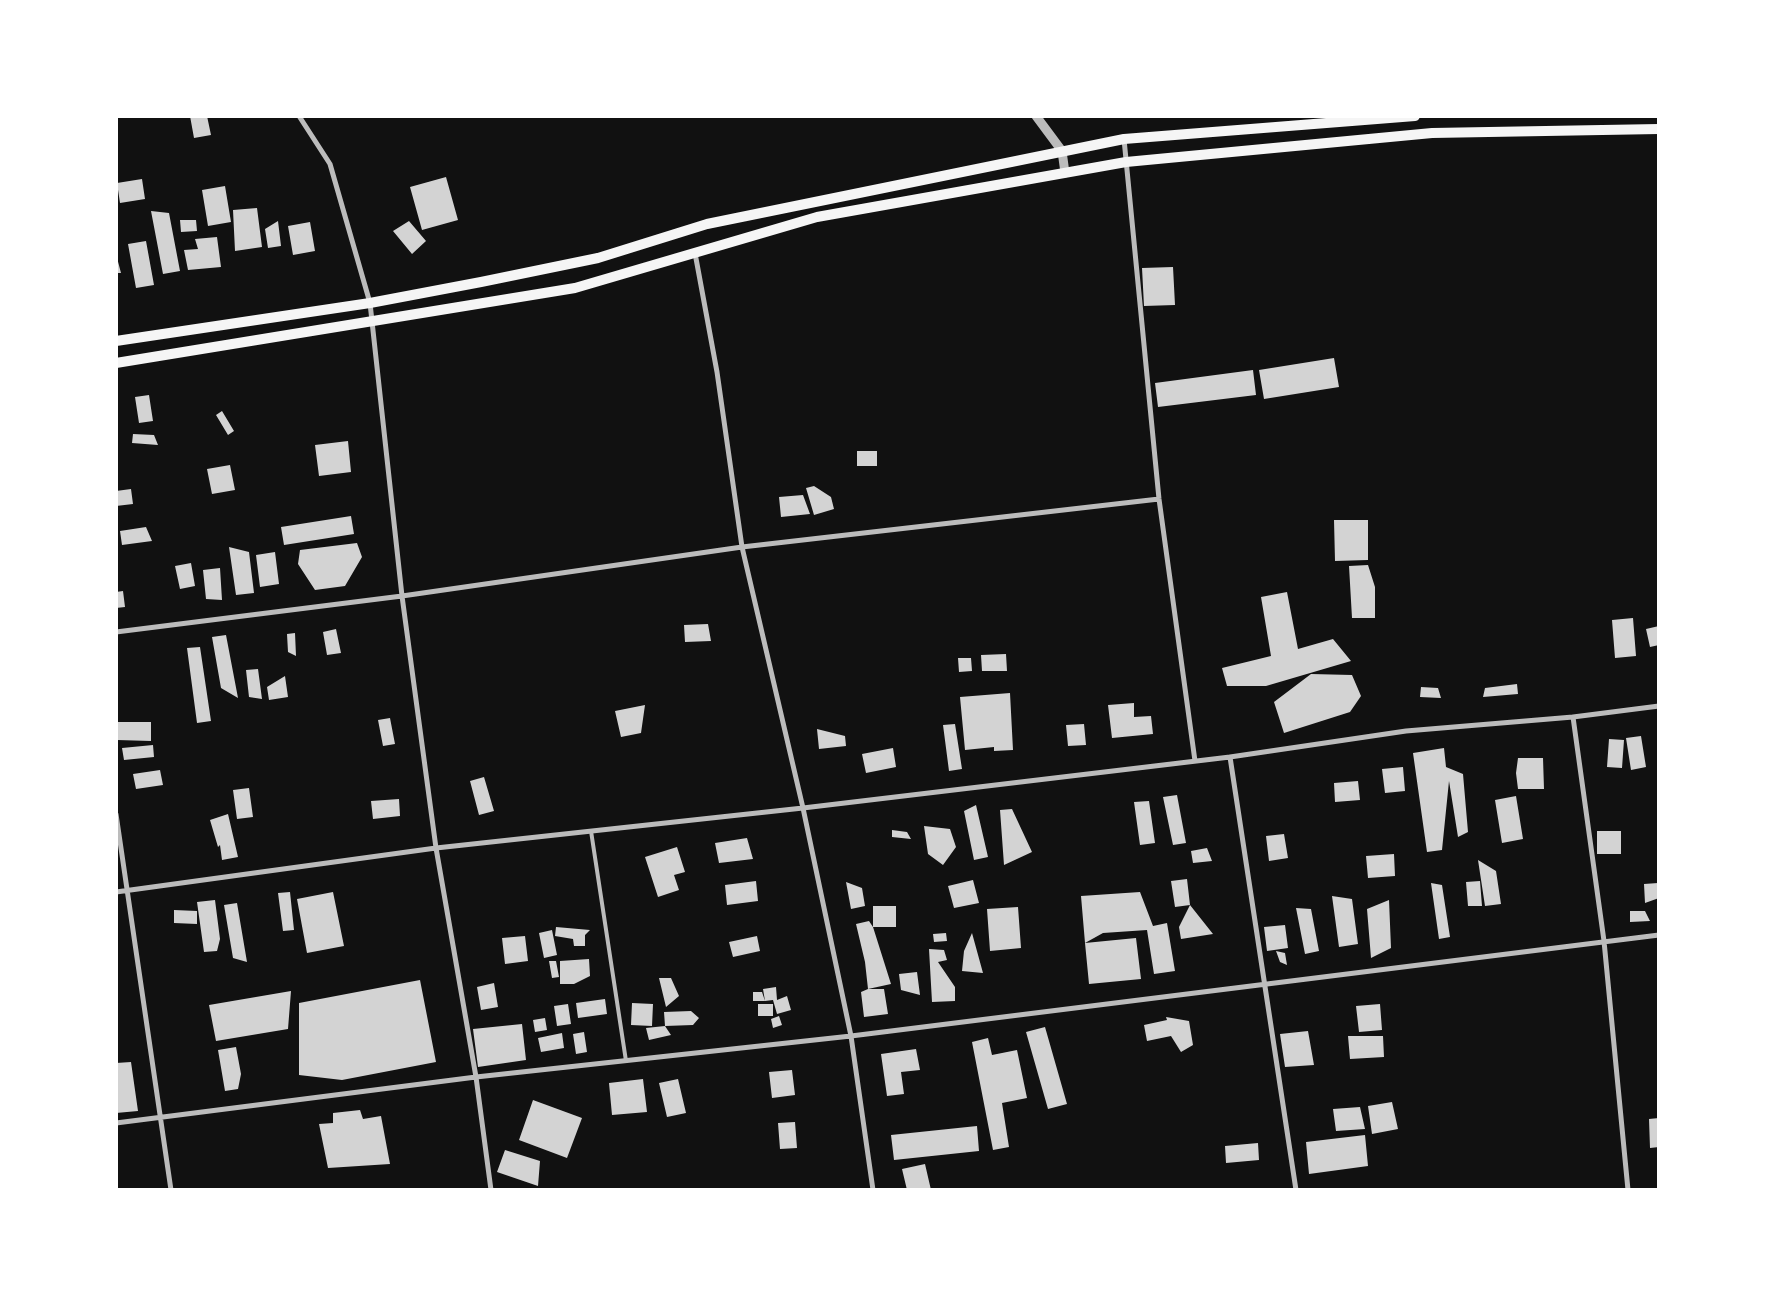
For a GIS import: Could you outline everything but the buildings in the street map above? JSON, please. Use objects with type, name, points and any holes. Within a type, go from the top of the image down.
[{"type":"main road","points":[[116,341],[370,302],[598,258],[707,224],[1124,139],[1415,116]]},
{"type":"main road","points":[[116,363],[575,288],[817,217],[1126,162],[1432,133],[1659,129]]},
{"type":"street","points":[[299,116],[314,136],[330,164],[370,302],[402,596],[436,848],[476,1077],[491,1190]]},
{"type":"street","points":[[1036,116],[1062,151],[1065,173]]},
{"type":"street","points":[[1124,139],[1159,499],[1195,760]]},
{"type":"street","points":[[695,253],[717,372],[742,547],[803,808],[851,1036],[873,1190]]},
{"type":"street","points":[[116,632],[402,596],[742,547],[1159,499]]},
{"type":"street","points":[[116,892],[436,848],[803,808],[1230,757],[1406,731],[1573,717],[1659,706]]},
{"type":"street","points":[[1573,717],[1604,941],[1628,1190]]},
{"type":"street","points":[[1230,757],[1296,1190]]},
{"type":"street","points":[[116,814],[171,1190]]},
{"type":"street","points":[[116,1123],[476,1077],[851,1036],[1659,935]]},
{"type":"lane","points":[[591,830],[626,1061]]}]
